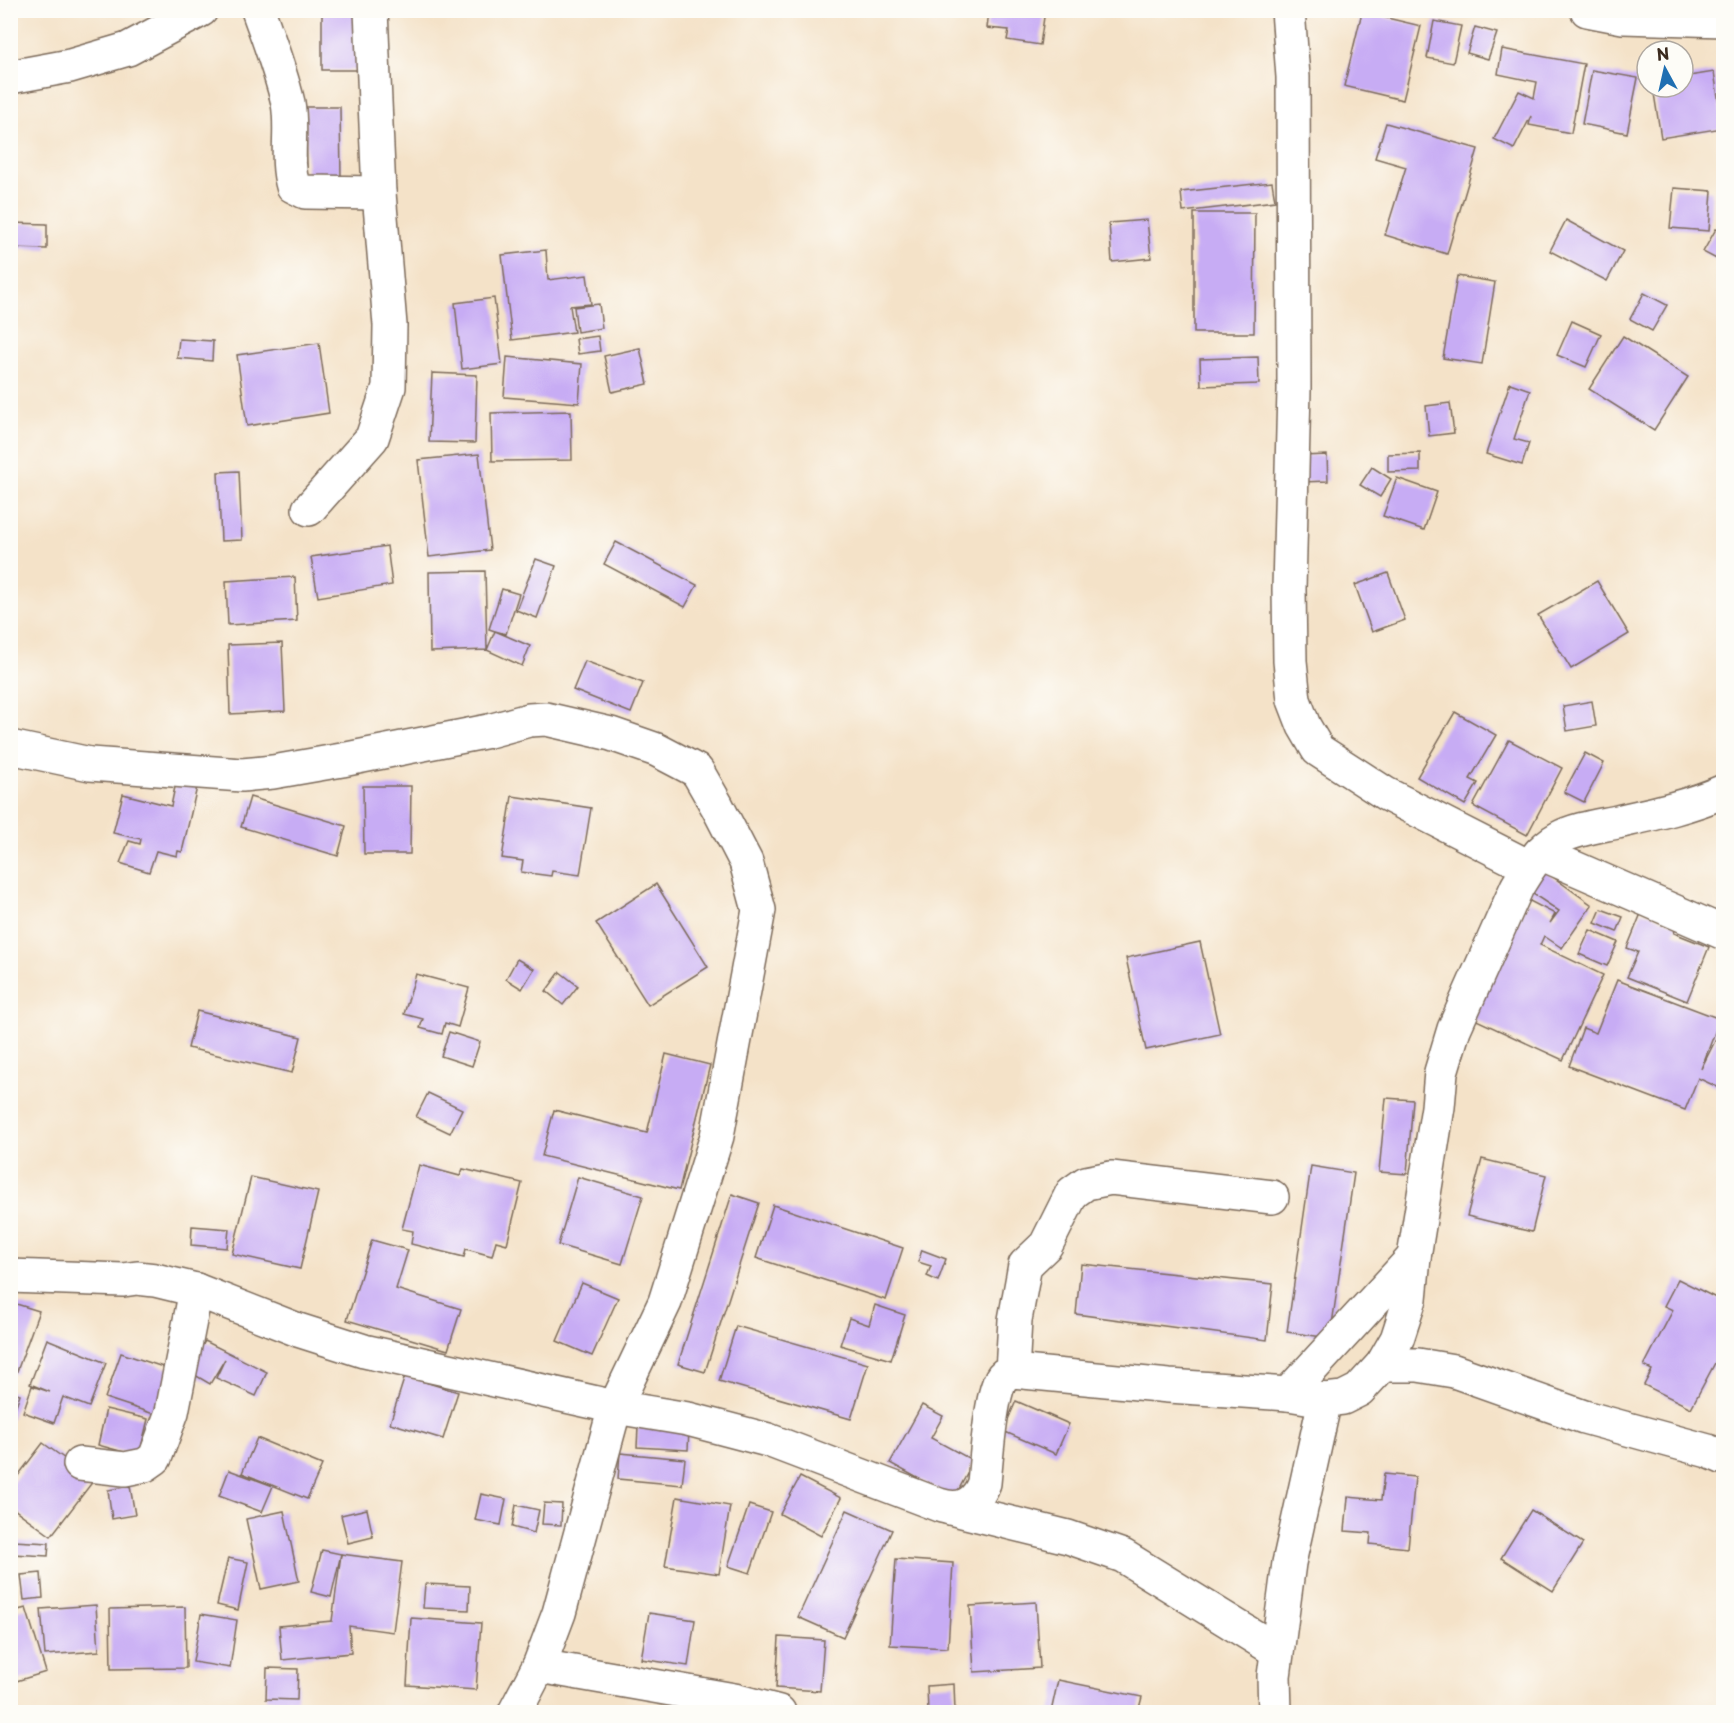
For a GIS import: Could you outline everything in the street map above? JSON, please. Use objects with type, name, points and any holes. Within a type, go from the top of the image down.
[{"type":"street","points":[[10,77],[70,66],[128,50],[201,10]]},
{"type":"street","points":[[258,10],[288,105],[289,173],[293,186],[306,192],[379,193]]},
{"type":"street","points":[[309,509],[372,438],[389,387],[390,325],[379,193],[371,10]]},
{"type":"street","points":[[1288,10],[1293,77],[1294,390],[1289,589],[1290,661],[1294,700],[1304,726],[1318,750],[1386,794],[1534,860],[1724,933]]},
{"type":"street","points":[[1587,10],[1724,20]]},
{"type":"street","points":[[10,747],[90,764],[242,775],[342,760],[489,731],[529,720],[546,719],[611,734],[657,750],[697,771],[717,806],[746,862],[759,910],[717,1136],[665,1302],[615,1407],[559,1613],[539,1666],[515,1713]]},
{"type":"street","points":[[950,1508],[969,1504],[980,1492],[984,1483],[993,1407],[1001,1379],[1011,1372],[1288,1394],[1325,1400],[1343,1398],[1359,1390],[1382,1365],[1397,1339],[1410,1299],[1441,1072],[1465,1001],[1517,887],[1534,860],[1558,839],[1580,830],[1702,800],[1724,791]]},
{"type":"street","points":[[1011,1372],[1015,1320],[1026,1265],[1046,1245],[1072,1193],[1086,1183],[1111,1178],[1272,1197]]},
{"type":"street","points":[[1288,1394],[1414,1257]]},
{"type":"street","points":[[10,1276],[155,1280],[196,1290],[298,1330],[364,1351],[615,1407],[688,1419],[768,1440],[950,1508],[1068,1537],[1123,1556],[1277,1651]]},
{"type":"street","points":[[80,1464],[125,1469],[144,1465],[155,1458],[172,1412],[196,1290]]},
{"type":"street","points":[[1382,1365],[1418,1365],[1454,1371],[1584,1417],[1676,1441],[1724,1458]]},
{"type":"street","points":[[1275,1713],[1274,1676],[1289,1563],[1325,1400]]},
{"type":"street","points":[[539,1666],[734,1700],[779,1713]]},
{"type":"building","points":[[322,10],[367,10],[368,70],[322,70]]},
{"type":"building","points":[[989,10],[1045,10],[1040,45],[1007,40],[1009,30],[987,28]]},
{"type":"building","points":[[1362,12],[1421,26],[1403,100],[1344,86]]},
{"type":"building","points":[[1434,21],[1461,26],[1453,63],[1427,58]]},
{"type":"building","points":[[1475,27],[1497,33],[1488,59],[1467,53]]},
{"type":"building","points":[[1502,49],[1584,64],[1571,133],[1529,125],[1531,116],[1514,149],[1494,139],[1519,91],[1534,98],[1537,82],[1498,74]]},
{"type":"building","points":[[1592,70],[1635,77],[1635,93],[1627,133],[1582,124]]},
{"type":"building","points":[[1714,72],[1723,128],[1661,138],[1655,99],[1695,99],[1695,75]]},
{"type":"building","points":[[306,107],[340,107],[341,179],[307,180]]},
{"type":"building","points":[[1386,123],[1478,149],[1447,254],[1385,235],[1406,167],[1375,158]]},
{"type":"building","points":[[1272,182],[1275,201],[1183,212],[1181,192]]},
{"type":"building","points":[[1674,188],[1712,191],[1709,231],[1670,228]]},
{"type":"building","points":[[1194,213],[1255,213],[1254,333],[1194,333]]},
{"type":"building","points":[[1147,220],[1151,258],[1112,262],[1109,223]]},
{"type":"building","points":[[1566,220],[1623,251],[1607,281],[1550,251]]},
{"type":"building","points":[[10,223],[47,224],[47,249],[10,248]]},
{"type":"building","points":[[1716,229],[1724,233],[1724,263],[1703,252]]},
{"type":"building","points":[[546,250],[548,280],[587,275],[591,304],[570,306],[574,332],[512,340],[502,255]]},
{"type":"building","points":[[1457,276],[1495,282],[1482,364],[1443,358]]},
{"type":"building","points":[[1644,293],[1667,305],[1652,331],[1630,319]]},
{"type":"building","points":[[494,298],[502,364],[462,369],[455,303]]},
{"type":"building","points":[[599,304],[602,328],[577,332],[574,307]]},
{"type":"building","points":[[1572,321],[1601,334],[1586,367],[1557,355]]},
{"type":"building","points":[[598,336],[600,351],[578,354],[576,339]]},
{"type":"building","points":[[1623,336],[1688,377],[1654,430],[1589,389]]},
{"type":"building","points":[[179,339],[213,341],[212,361],[177,358]]},
{"type":"building","points":[[319,343],[329,413],[247,426],[237,355]]},
{"type":"building","points":[[640,348],[648,384],[612,392],[604,356]]},
{"type":"building","points":[[507,357],[582,364],[579,403],[504,397]]},
{"type":"building","points":[[1258,357],[1259,384],[1201,386],[1200,359]]},
{"type":"building","points":[[432,373],[477,375],[475,443],[429,442]]},
{"type":"building","points":[[1510,383],[1530,390],[1514,439],[1529,443],[1522,465],[1486,454]]},
{"type":"building","points":[[1450,403],[1454,433],[1429,436],[1426,406]]},
{"type":"building","points":[[571,411],[572,460],[492,461],[491,413]]},
{"type":"building","points":[[1420,453],[1420,471],[1388,472],[1388,454]]},
{"type":"building","points":[[479,454],[490,550],[429,557],[418,460]]},
{"type":"building","points":[[1327,455],[1328,481],[1302,482],[1301,456]]},
{"type":"building","points":[[1372,467],[1391,479],[1380,497],[1360,485]]},
{"type":"building","points":[[239,471],[242,540],[221,541],[218,472]]},
{"type":"building","points":[[1397,478],[1437,492],[1424,530],[1383,516]]},
{"type":"building","points":[[616,542],[697,585],[685,607],[604,564]]},
{"type":"building","points":[[387,546],[392,585],[318,597],[311,557]]},
{"type":"building","points":[[536,559],[556,566],[537,618],[516,610]]},
{"type":"building","points":[[485,571],[487,650],[430,652],[429,572]]},
{"type":"building","points":[[1388,573],[1405,620],[1372,632],[1355,585]]},
{"type":"building","points":[[295,577],[297,621],[228,625],[226,581]]},
{"type":"building","points":[[1597,581],[1629,634],[1571,669],[1538,615]]},
{"type":"building","points":[[502,589],[519,594],[506,634],[489,629]]},
{"type":"building","points":[[495,631],[530,646],[522,666],[487,650]]},
{"type":"building","points":[[282,643],[285,711],[230,714],[228,645]]},
{"type":"building","points":[[585,661],[643,683],[631,713],[573,690]]},
{"type":"building","points":[[1592,701],[1596,726],[1567,731],[1563,706]]},
{"type":"building","points":[[1455,712],[1496,735],[1470,779],[1478,783],[1465,805],[1417,777]]},
{"type":"building","points":[[1509,740],[1562,768],[1527,835],[1473,806]]},
{"type":"building","points":[[1585,753],[1604,763],[1584,802],[1564,792]]},
{"type":"building","points":[[176,782],[197,787],[182,852],[178,851],[177,856],[156,851],[149,872],[120,863],[129,841],[140,844],[141,839],[113,833],[123,794],[171,806]]},
{"type":"building","points":[[363,786],[411,786],[410,854],[364,854]]},
{"type":"building","points":[[512,796],[591,808],[580,875],[552,871],[551,876],[521,872],[523,861],[502,858]]},
{"type":"building","points":[[250,797],[346,826],[338,856],[241,827]]},
{"type":"building","points":[[1539,867],[1592,905],[1562,948],[1544,936],[1540,945],[1603,975],[1563,1060],[1472,1018],[1528,900],[1555,914],[1550,923],[1559,911],[1524,888]]},
{"type":"building","points":[[656,884],[708,967],[648,1005],[596,923]]},
{"type":"building","points":[[1601,909],[1623,917],[1617,932],[1595,923]]},
{"type":"building","points":[[1642,911],[1677,925],[1674,933],[1709,947],[1687,1001],[1627,977],[1638,952],[1627,948]]},
{"type":"building","points":[[1590,930],[1618,942],[1607,966],[1579,954]]},
{"type":"building","points":[[1200,942],[1220,1034],[1146,1050],[1126,958]]},
{"type":"building","points":[[517,959],[534,969],[522,989],[506,979]]},
{"type":"building","points":[[560,972],[578,986],[563,1005],[546,991]]},
{"type":"building","points":[[416,974],[469,988],[458,1027],[445,1023],[442,1034],[420,1028],[423,1019],[404,1014]]},
{"type":"building","points":[[1617,980],[1720,1019],[1701,1069],[1724,1023],[1724,1090],[1698,1078],[1685,1110],[1569,1066],[1583,1028],[1596,1033]]},
{"type":"building","points":[[197,1011],[301,1037],[292,1073],[188,1048]]},
{"type":"building","points":[[449,1032],[480,1042],[472,1066],[441,1056]]},
{"type":"building","points":[[666,1054],[710,1065],[679,1190],[542,1156],[554,1110],[647,1133]]},
{"type":"building","points":[[428,1093],[462,1109],[450,1133],[416,1117]]},
{"type":"building","points":[[1386,1098],[1413,1100],[1407,1174],[1379,1172]]},
{"type":"building","points":[[1482,1159],[1546,1175],[1532,1232],[1467,1216]]},
{"type":"building","points":[[419,1165],[460,1176],[463,1169],[522,1183],[507,1244],[496,1241],[492,1256],[466,1249],[464,1257],[411,1244],[413,1231],[402,1229]]},
{"type":"building","points":[[1311,1166],[1354,1173],[1330,1338],[1287,1332]]},
{"type":"building","points":[[251,1177],[318,1192],[300,1269],[232,1254]]},
{"type":"building","points":[[578,1177],[643,1196],[622,1264],[558,1245]]},
{"type":"building","points":[[732,1194],[759,1203],[705,1372],[678,1364]]},
{"type":"building","points":[[773,1205],[903,1248],[886,1300],[756,1258]]},
{"type":"building","points":[[192,1226],[229,1229],[227,1248],[191,1245]]},
{"type":"building","points":[[372,1240],[408,1250],[396,1289],[461,1309],[448,1350],[347,1320]]},
{"type":"building","points":[[922,1250],[946,1259],[938,1281],[927,1276],[931,1266],[918,1262]]},
{"type":"building","points":[[1081,1264],[1273,1284],[1267,1340],[1076,1314]]},
{"type":"building","points":[[1678,1279],[1724,1302],[1724,1346],[1691,1408],[1644,1385],[1652,1370],[1644,1366],[1673,1310],[1664,1306]]},
{"type":"building","points":[[582,1283],[618,1298],[592,1356],[557,1341]]},
{"type":"building","points":[[10,1302],[39,1311],[16,1374],[10,1372]]},
{"type":"building","points":[[875,1305],[905,1315],[891,1360],[840,1345],[849,1318],[869,1325]]},
{"type":"building","points":[[736,1326],[868,1364],[851,1419],[719,1381]]},
{"type":"building","points":[[47,1339],[106,1363],[89,1407],[63,1397],[54,1423],[23,1412],[32,1386],[50,1392],[30,1384]]},
{"type":"building","points":[[205,1341],[267,1372],[256,1396],[216,1378],[225,1359],[210,1384],[188,1371]]},
{"type":"building","points":[[121,1353],[175,1371],[160,1416],[105,1398]]},
{"type":"building","points":[[405,1376],[458,1392],[443,1439],[390,1423]]},
{"type":"building","points":[[10,1391],[20,1394],[11,1420],[10,1420]]},
{"type":"building","points":[[1016,1401],[1069,1424],[1056,1454],[1003,1431]]},
{"type":"building","points":[[922,1405],[943,1416],[931,1438],[974,1461],[954,1498],[890,1463]]},
{"type":"building","points":[[106,1409],[148,1419],[139,1456],[98,1445]]},
{"type":"building","points":[[638,1427],[689,1430],[688,1450],[637,1447]]},
{"type":"building","points":[[257,1438],[322,1465],[307,1499],[242,1473]]},
{"type":"building","points":[[43,1443],[94,1480],[51,1536],[10,1506],[10,1486]]},
{"type":"building","points":[[620,1453],[685,1459],[682,1485],[618,1479]]},
{"type":"building","points":[[229,1470],[273,1486],[262,1512],[219,1496]]},
{"type":"building","points":[[1384,1474],[1415,1477],[1408,1548],[1370,1544],[1371,1533],[1345,1531],[1348,1497],[1381,1500]]},
{"type":"building","points":[[800,1477],[841,1498],[821,1536],[780,1514]]},
{"type":"building","points":[[130,1486],[135,1515],[112,1519],[108,1490]]},
{"type":"building","points":[[481,1494],[506,1499],[501,1525],[475,1520]]},
{"type":"building","points":[[677,1497],[730,1506],[719,1574],[665,1566]]},
{"type":"building","points":[[544,1503],[562,1504],[561,1525],[542,1524]]},
{"type":"building","points":[[516,1505],[539,1510],[534,1533],[512,1527]]},
{"type":"building","points":[[749,1505],[771,1512],[750,1573],[728,1566]]},
{"type":"building","points":[[367,1509],[373,1537],[348,1543],[341,1515]]},
{"type":"building","points":[[847,1510],[892,1530],[843,1637],[798,1617]]},
{"type":"building","points":[[1531,1510],[1583,1543],[1553,1591],[1501,1558]]},
{"type":"building","points":[[284,1511],[299,1581],[261,1589],[246,1519]]},
{"type":"building","points":[[13,1541],[49,1543],[48,1556],[12,1554]]},
{"type":"building","points":[[322,1550],[341,1554],[331,1597],[311,1592]]},
{"type":"building","points":[[341,1554],[402,1562],[393,1632],[349,1626],[351,1653],[282,1660],[279,1626],[332,1621]]},
{"type":"building","points":[[228,1558],[248,1562],[238,1610],[217,1605]]},
{"type":"building","points":[[896,1559],[953,1563],[948,1648],[890,1645]]},
{"type":"building","points":[[41,1573],[43,1598],[24,1600],[21,1575]]},
{"type":"building","points":[[425,1584],[470,1586],[469,1610],[423,1608]]},
{"type":"building","points":[[1036,1602],[1040,1668],[974,1672],[970,1606]]},
{"type":"building","points":[[96,1605],[99,1651],[45,1655],[41,1609]]},
{"type":"building","points":[[185,1607],[186,1668],[111,1669],[110,1609]]},
{"type":"building","points":[[26,1608],[46,1672],[10,1683],[10,1612]]},
{"type":"building","points":[[649,1613],[695,1620],[688,1666],[641,1659]]},
{"type":"building","points":[[201,1614],[237,1620],[230,1668],[193,1662]]},
{"type":"building","points":[[411,1618],[481,1623],[476,1690],[407,1685]]},
{"type":"building","points":[[779,1637],[824,1640],[820,1691],[776,1688]]},
{"type":"building","points":[[267,1668],[298,1669],[297,1700],[266,1699]]},
{"type":"building","points":[[1058,1680],[1142,1697],[1138,1712],[1051,1712]]},
{"type":"building","points":[[954,1684],[955,1712],[928,1712],[927,1686]]}]
